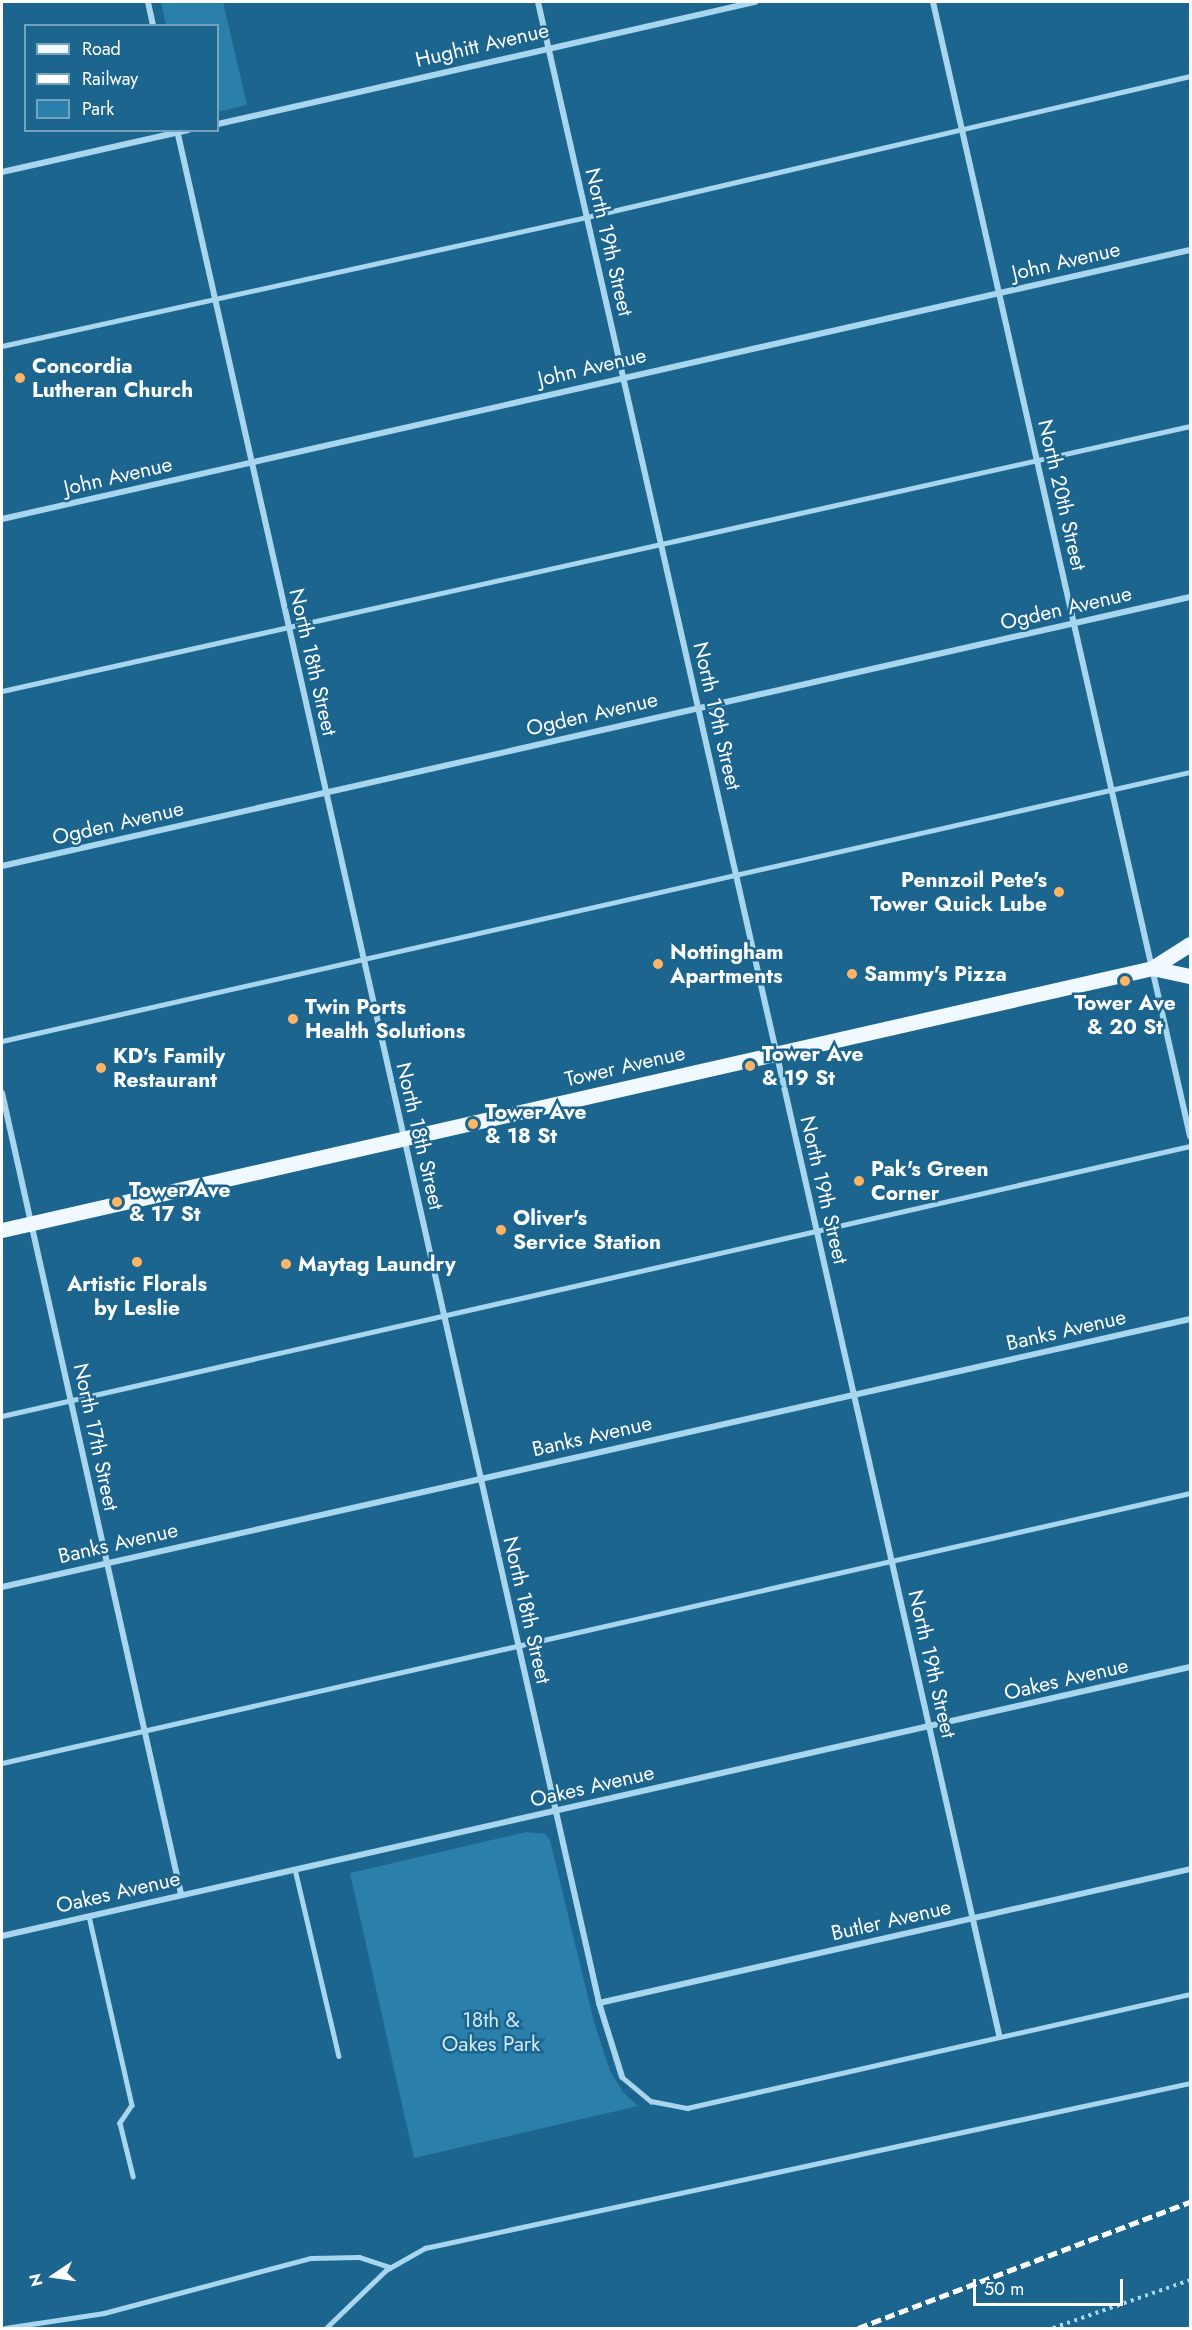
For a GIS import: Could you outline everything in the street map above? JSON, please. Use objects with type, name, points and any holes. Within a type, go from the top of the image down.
[{"type":"main road","name":"Tower Avenue","points":[[2,1230],[1152,968],[1191,944]]},
{"type":"main road","name":"Tower Avenue","points":[[1152,968],[1191,976]]},
{"type":"street","points":[[148,2],[153,24]]},
{"type":"street","name":"North 19th Street","points":[[538,2],[999,2035]]},
{"type":"street","name":"Hughitt Avenue","points":[[219,124],[548,47],[755,2]]},
{"type":"street","name":"North 20th Street","points":[[933,2],[1191,1136]]},
{"type":"street","points":[[2,172],[177,132]]},
{"type":"street","name":"North 18th Street","points":[[177,132],[598,2003],[621,2077]]},
{"type":"street","name":"John Avenue","points":[[2,519],[1191,250]]},
{"type":"street","name":"Ogden Avenue","points":[[2,866],[1191,597]]},
{"type":"street","name":"North 17th Street","points":[[2,1093],[182,1894]]},
{"type":"street","name":"Banks Avenue","points":[[2,1587],[1191,1319]]},
{"type":"street","name":"Oakes Avenue","points":[[2,1936],[1191,1667]]},
{"type":"street","name":"Butler Avenue","points":[[598,2003],[1191,1869]]},
{"type":"lane","points":[[2,346],[214,297],[587,217],[1191,76]]},
{"type":"lane","points":[[2,691],[1191,426]]},
{"type":"lane","points":[[2,1041],[735,873],[1191,772]]},
{"type":"lane","points":[[2,1416],[1191,1146]]},
{"type":"lane","points":[[2,1763],[1191,1493]]},
{"type":"lane","points":[[295,1869],[339,2056]]},
{"type":"lane","points":[[89,1916],[132,2105],[120,2123],[133,2176]]},
{"type":"lane","points":[[621,2077],[651,2101],[687,2108],[999,2035],[1191,1994]]},
{"type":"lane","points":[[326,2328],[390,2267],[414,2252],[446,2242],[1191,2083]]},
{"type":"lane","points":[[6,2328],[104,2313],[311,2258],[360,2257],[390,2267]]},
{"type":"path","points":[[1053,2328],[1191,2280]]},
{"type":"green space","points":[[161,2],[223,2],[247,105],[219,112],[219,24],[166,24]]},
{"type":"green space","name":"18th & Oakes Park","points":[[526,1832],[545,1834],[550,1840],[594,2022],[610,2071],[623,2092],[638,2106],[414,2158],[350,1873]]},
{"type":"railway","points":[[858,2328],[1190,2202]]},
{"type":"place","name":"Concordia Lutheran Church","points":[[20,378]]},
{"type":"place","name":"Pennzoil Pete's Tower Quick Lube","points":[[1059,892]]},
{"type":"place","name":"Nottingham Apartments","points":[[658,964]]},
{"type":"place","name":"Sammy's Pizza","points":[[852,974]]},
{"type":"place","name":"Tower Ave & 20 St","points":[[1125,981]]},
{"type":"place","name":"Twin Ports Health Solutions","points":[[293,1019]]},
{"type":"place","name":"Tower Ave & 19 St","points":[[750,1066]]},
{"type":"place","name":"KD's Family Restaurant","points":[[101,1068]]},
{"type":"place","name":"Tower Ave & 18 St","points":[[473,1124]]},
{"type":"place","name":"Pak's Green Corner","points":[[859,1181]]},
{"type":"place","name":"Tower Ave & 17 St","points":[[117,1202]]},
{"type":"place","name":"Oliver's Service Station","points":[[501,1230]]},
{"type":"place","name":"Artistic Florals by Leslie","points":[[137,1262]]},
{"type":"place","name":"Maytag Laundry","points":[[286,1264]]}]
